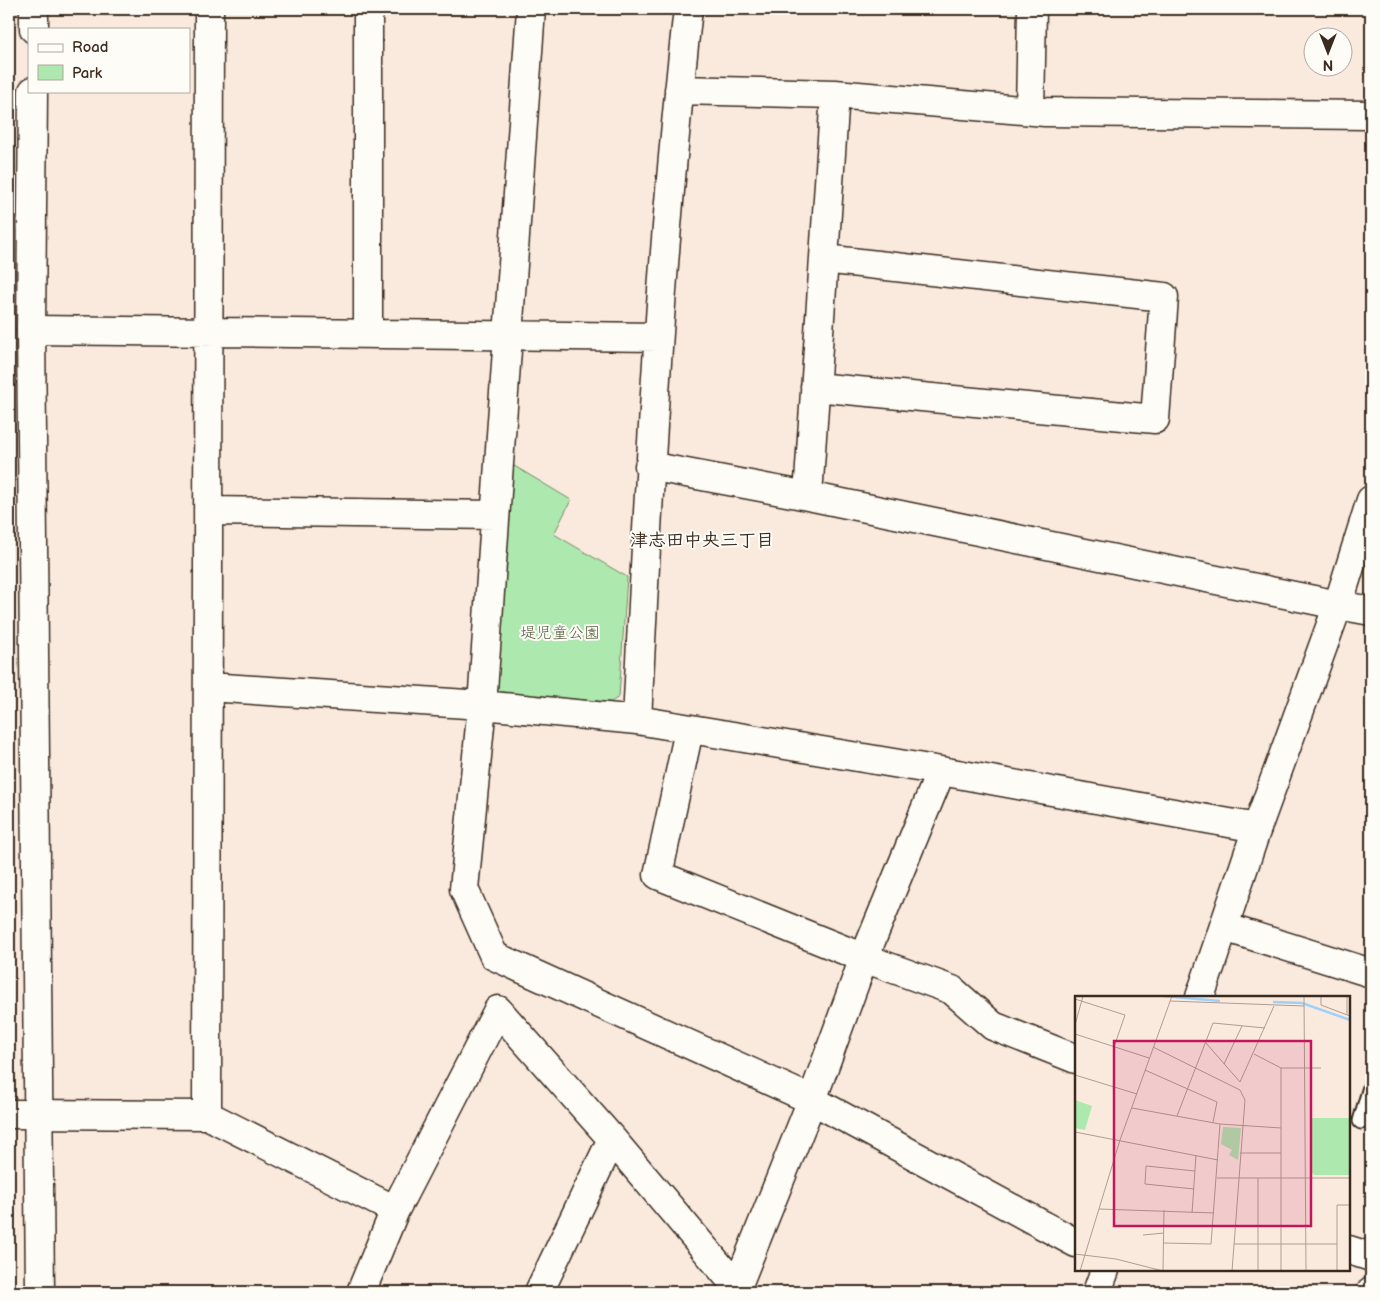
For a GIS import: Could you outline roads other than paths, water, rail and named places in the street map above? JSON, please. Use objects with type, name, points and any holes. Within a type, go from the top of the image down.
[{"type":"street","points":[[34,9],[34,28]]},
{"type":"street","points":[[207,1114],[209,9]]},
{"type":"street","points":[[368,9],[368,334]]},
{"type":"street","points":[[531,9],[482,705],[464,889],[494,956],[812,1100],[1075,1242]]},
{"type":"street","points":[[637,720],[649,466],[658,337],[678,90],[688,9]]},
{"type":"street","points":[[1030,110],[1032,9]]},
{"type":"street","points":[[678,90],[835,94],[1045,112],[1371,116]]},
{"type":"street","points":[[33,92],[20,330],[38,1114],[40,1292]]},
{"type":"street","points":[[808,496],[835,94]]},
{"type":"street","points":[[815,387],[1155,419],[1164,297],[824,259]]},
{"type":"street","points":[[20,330],[658,337]]},
{"type":"street","points":[[649,466],[808,496],[1371,611]]},
{"type":"street","points":[[1200,996],[1257,828],[1338,605],[1371,500]]},
{"type":"street","points":[[208,511],[495,515]]},
{"type":"street","points":[[208,687],[482,705],[637,720],[941,771],[1257,828]]},
{"type":"street","points":[[689,730],[658,875],[864,958],[952,990],[993,1026],[1075,1059]]},
{"type":"street","points":[[361,1292],[394,1210],[498,1010],[612,1140],[736,1290],[812,1100],[864,958],[941,771]]},
{"type":"street","points":[[1224,927],[1371,973]]},
{"type":"street","points":[[9,1114],[207,1114],[394,1210]]},
{"type":"street","points":[[539,1292],[612,1140]]},
{"type":"street","points":[[1350,1250],[1371,1257]]},
{"type":"street","points":[[1097,1292],[1105,1271]]},
{"type":"lane","points":[[1361,1121],[1371,1087]]},
{"type":"district","name":"津志田中央三丁目","points":[[702,540]]},
{"type":"park label","name":"堤児童公園","points":[[560,632]]}]
